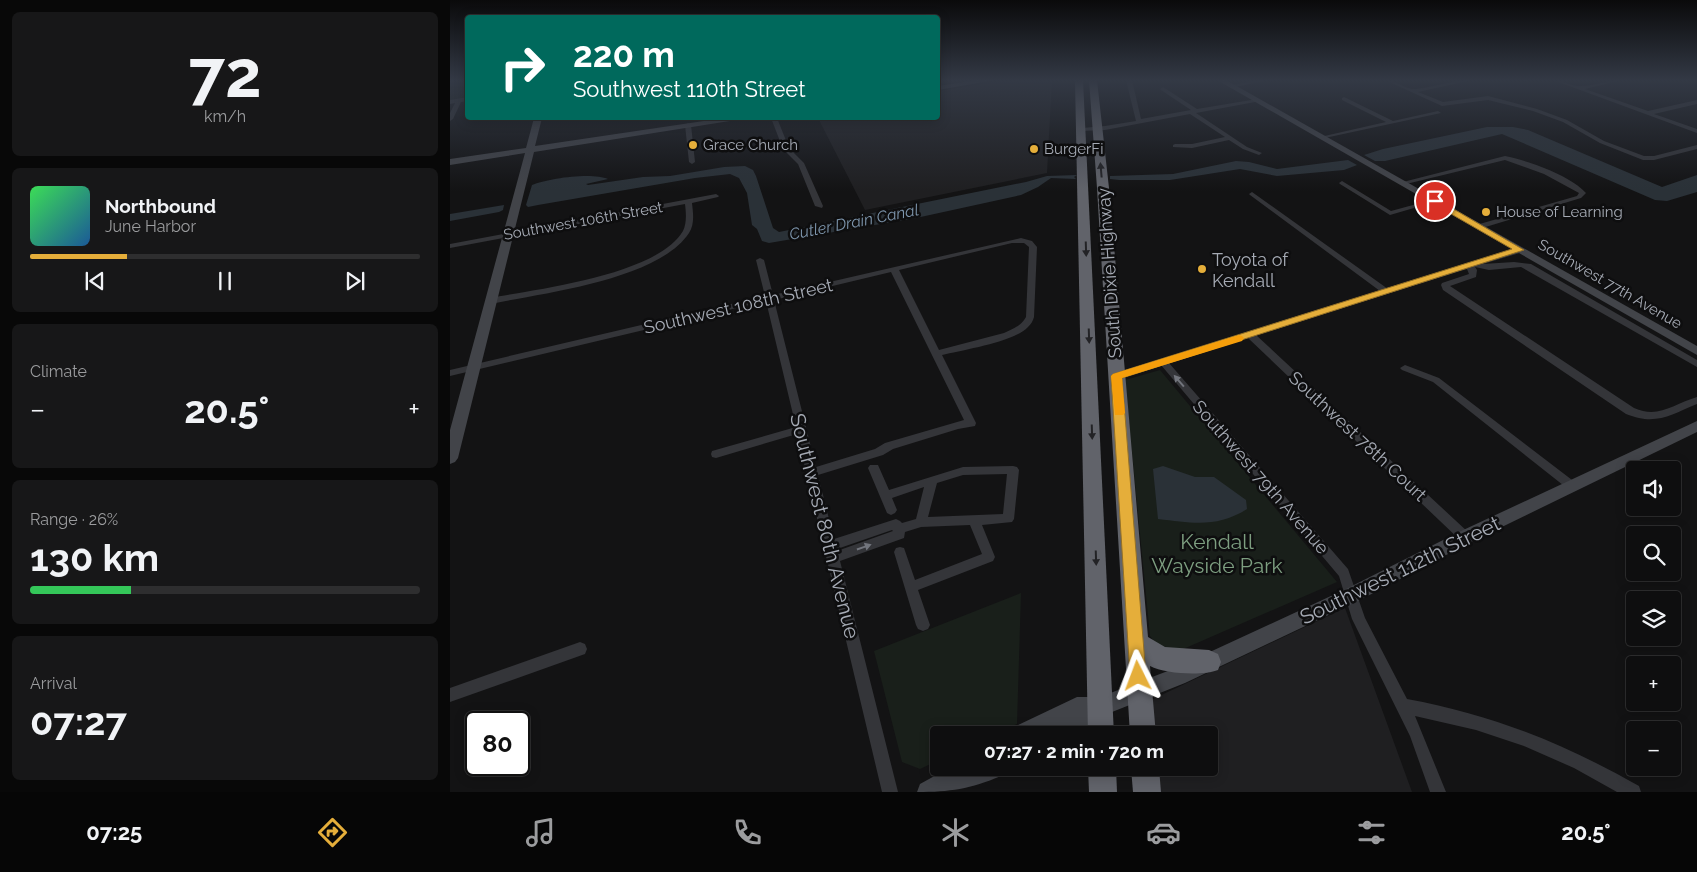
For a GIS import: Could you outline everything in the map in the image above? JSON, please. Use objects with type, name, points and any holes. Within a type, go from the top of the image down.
[{"type":"highway","name":"South Dixie Highway","points":[[1087,117],[1116,376],[1141,726]]},
{"type":"highway","name":"South Dixie Highway","points":[[1091,117],[1091,384],[1101,726]]},
{"type":"highway","points":[[1091,384],[1116,376]]},
{"type":"highway","points":[[1136,643],[1161,659],[1209,662]]},
{"type":"highway","points":[[1102,776],[1103,792]]},
{"type":"highway","points":[[1146,776],[1147,792]]},
{"type":"street","points":[[1138,117],[1139,122]]},
{"type":"street","points":[[1090,130],[1164,117]]},
{"type":"street","points":[[1202,117],[1245,148],[1260,153]]},
{"type":"street","name":"Southwest 77th Avenue","points":[[1285,117],[1697,351]]},
{"type":"street","points":[[1380,117],[1392,123]]},
{"type":"street","points":[[1322,138],[1420,117]]},
{"type":"street","points":[[1555,117],[1597,140],[1643,158],[1658,157],[1697,147]]},
{"type":"street","points":[[1660,117],[1697,131]]},
{"type":"street","points":[[450,458],[537,120]]},
{"type":"street","points":[[450,162],[722,120]]},
{"type":"street","points":[[775,120],[786,149],[801,163],[819,206]]},
{"type":"street","points":[[688,125],[692,162]]},
{"type":"street","points":[[1175,146],[1192,146],[1230,138]]},
{"type":"street","points":[[1402,183],[1498,159],[1511,159],[1574,187],[1583,193],[1580,197],[1479,227]]},
{"type":"street","points":[[1342,183],[1390,213],[1435,201]]},
{"type":"street","points":[[1252,194],[1388,292]]},
{"type":"street","name":"Southwest 106th Street","points":[[450,246],[716,196]]},
{"type":"street","points":[[490,301],[604,277],[641,264],[668,250],[684,234],[689,223],[688,202]]},
{"type":"street","name":"Southwest 108th Street","points":[[450,373],[1012,241],[1027,240],[1034,247],[1030,316],[1022,328],[936,354]]},
{"type":"street","points":[[1116,376],[1520,250]]},
{"type":"street","name":"Southwest 80th Avenue","points":[[760,260],[890,792]]},
{"type":"street","points":[[1472,265],[1483,268],[1514,263],[1528,266],[1697,364]]},
{"type":"street","points":[[1472,265],[1473,274],[1445,286],[1637,415],[1655,418],[1697,400]]},
{"type":"street","points":[[812,473],[879,452],[889,453],[960,430],[968,424],[894,269]]},
{"type":"street","points":[[1448,272],[1457,280]]},
{"type":"street","name":"Southwest 78th Court","points":[[1250,335],[1465,538]]},
{"type":"street","name":"Southwest 79th Avenue","points":[[1163,362],[1344,573],[1359,619],[1416,733],[1438,792]]},
{"type":"street","points":[[1405,368],[1436,380],[1572,486]]},
{"type":"street","name":"Southwest 112th Street","points":[[1038,726],[1077,707],[1100,707],[1209,662],[1352,595],[1697,426]]},
{"type":"street","points":[[716,454],[802,428]]},
{"type":"street","points":[[874,468],[891,510]]},
{"type":"street","points":[[832,552],[921,522],[1008,519],[1014,470],[963,471],[886,496]]},
{"type":"street","points":[[921,522],[932,480]]},
{"type":"street","points":[[911,587],[990,557],[974,520]]},
{"type":"street","points":[[900,552],[923,625]]},
{"type":"street","points":[[450,695],[580,648]]},
{"type":"street","points":[[1403,706],[1464,719],[1516,735],[1564,755],[1633,792]]},
{"type":"street","name":"Southwest 112th Street","points":[[1079,726],[1100,707]]},
{"type":"street","points":[[928,792],[954,776]]},
{"type":"shaded area","points":[[940,117],[1050,117],[1047,173],[865,210],[819,120],[940,120]]},
{"type":"shaded area","points":[[1345,608],[1412,792],[1159,792],[1158,776],[1218,776],[1218,726],[1153,726],[1151,700]]},
{"type":"green space","name":"Kendall Wayside Park","points":[[1160,370],[1337,582],[1181,650],[1157,646],[1150,636],[1125,380]]},
{"type":"green space","points":[[1021,593],[1017,724],[1013,726],[930,726],[930,764],[920,769],[902,762],[874,651]]},
{"type":"water","points":[[1487,127],[1513,127],[1528,130],[1662,187],[1697,175],[1697,192],[1667,201],[1655,200],[1502,134],[1385,161],[1375,161],[1364,155],[1383,149]]},
{"type":"water","points":[[1348,160],[1357,165],[1344,170],[1277,176],[1240,169],[1170,180],[1110,179],[1110,176],[1173,174],[1236,161],[1249,162],[1277,169]]},
{"type":"water","name":"Cutler Drain Canal","points":[[745,166],[753,170],[773,228],[779,232],[1026,182],[1047,176],[1077,175],[1074,177],[1076,179],[1051,178],[1021,195],[916,218],[769,243],[762,241],[757,229],[752,225],[747,193],[739,178],[730,174],[695,178],[528,207],[526,205],[532,185],[559,178],[592,176],[608,179],[586,184],[588,185],[643,177],[670,176],[724,167]]},
{"type":"water","points":[[504,205],[503,210],[499,212],[450,221],[450,214]]},
{"type":"water","points":[[1163,466],[1195,477],[1214,477],[1246,500],[1247,509],[1215,522],[1194,523],[1158,519],[1153,469]]},
{"type":"slow traffic","points":[[1119,413],[1116,376],[1239,338]]},
{"type":"place","name":"Grace Church","points":[[693,145]]},
{"type":"place","name":"BurgerFi","points":[[1034,149]]},
{"type":"place","name":"House of Learning","points":[[1486,212]]},
{"type":"place","name":"Toyota of Kendall","points":[[1202,269]]},
{"type":"route","points":[[1138,676],[1116,376],[1520,250],[1435,201]]}]
